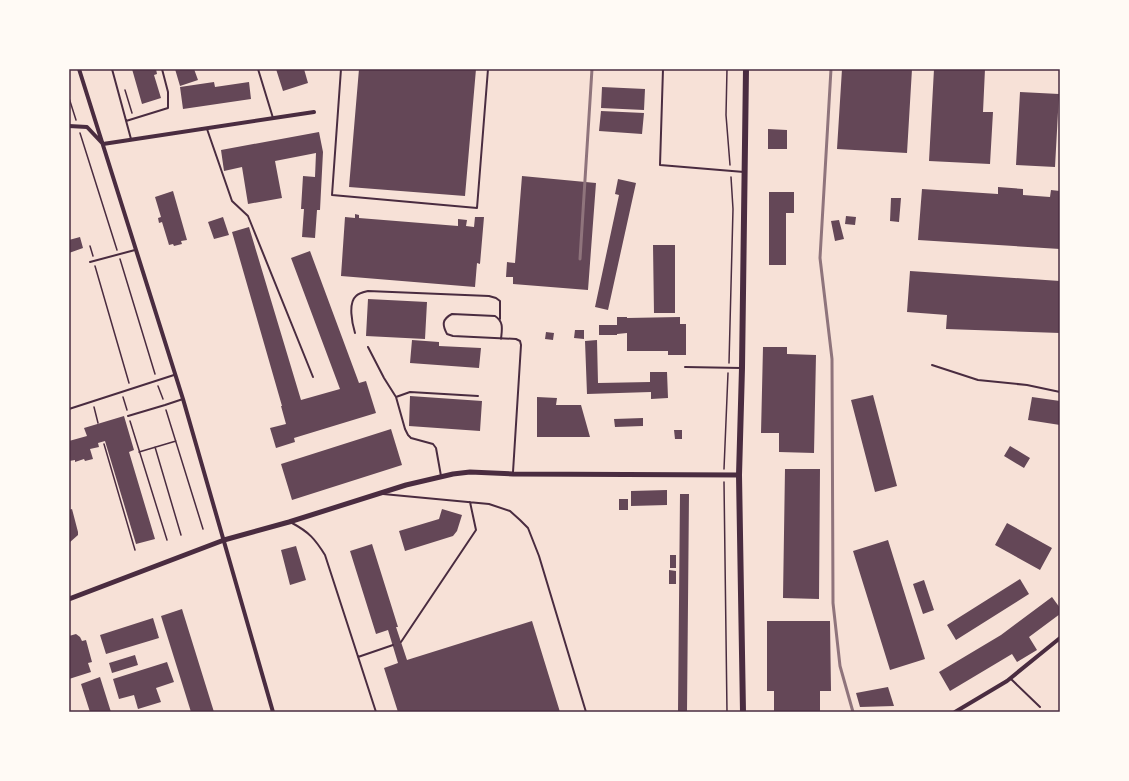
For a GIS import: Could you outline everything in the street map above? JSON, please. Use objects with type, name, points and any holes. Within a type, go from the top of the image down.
[{"type":"main road","points":[[742,712],[739,475],[746,69]]},
{"type":"street","points":[[79,69],[183,399],[273,712]]},
{"type":"street","points":[[103,144],[314,112]]},
{"type":"street","points":[[69,126],[87,127],[103,144]]},
{"type":"street","points":[[69,599],[224,540],[289,522],[423,480],[441,476],[470,472],[513,474],[739,475]]},
{"type":"street","points":[[955,712],[1011,679],[1060,638]]},
{"type":"lane","points":[[112,69],[131,139]]},
{"type":"lane","points":[[126,122],[168,108],[168,92],[162,69]]},
{"type":"lane","points":[[258,69],[273,118]]},
{"type":"lane","points":[[341,69],[332,195],[477,208],[488,69]]},
{"type":"lane","points":[[663,69],[660,165],[745,172]]},
{"type":"lane","points":[[207,128],[232,201],[248,216],[313,377]]},
{"type":"lane","points":[[90,262],[136,249]]},
{"type":"lane","points":[[355,333],[352,303],[355,296],[362,292],[368,291],[489,296],[496,298],[500,302],[500,319],[502,325],[501,339]]},
{"type":"lane","points":[[500,319],[495,316],[452,314],[446,317],[444,328],[447,334],[453,336],[516,339],[520,341],[521,345],[513,474]]},
{"type":"lane","points":[[368,347],[396,397],[408,435],[411,438],[433,444],[436,448],[441,476]]},
{"type":"lane","points":[[932,365],[978,380],[1027,385],[1060,392]]},
{"type":"lane","points":[[685,367],[742,368]]},
{"type":"lane","points":[[69,409],[175,374]]},
{"type":"lane","points":[[396,397],[410,392],[478,396]]},
{"type":"lane","points":[[128,416],[183,399]]},
{"type":"lane","points":[[377,494],[489,504],[510,511],[528,528],[539,556],[586,712]]},
{"type":"lane","points":[[401,642],[476,530],[470,502]]},
{"type":"lane","points":[[289,522],[310,535],[325,555],[376,712]]},
{"type":"lane","points":[[358,657],[392,645]]},
{"type":"lane","points":[[1011,679],[1040,707]]},
{"type":"path","points":[[727,69],[726,115],[733,209],[723,474],[727,712]]},
{"type":"path","points":[[123,84],[131,113],[138,111]]},
{"type":"path","points":[[69,98],[203,529]]},
{"type":"path","points":[[90,246],[131,389]]},
{"type":"path","points":[[121,392],[167,540]]},
{"type":"path","points":[[93,402],[98,423]]},
{"type":"path","points":[[139,452],[176,441]]},
{"type":"path","points":[[104,444],[136,550]]},
{"type":"path","points":[[155,447],[181,535]]},
{"type":"building","points":[[132,69],[156,69],[157,74],[154,75],[161,98],[142,104]]},
{"type":"building","points":[[175,69],[194,69],[198,80],[180,86]]},
{"type":"building","points":[[276,69],[304,69],[308,83],[283,91]]},
{"type":"building","points":[[359,69],[476,69],[465,196],[349,187]]},
{"type":"building","points":[[842,69],[912,69],[907,153],[837,149]]},
{"type":"building","points":[[934,69],[985,69],[983,112],[993,112],[990,164],[929,161]]},
{"type":"building","points":[[214,82],[215,87],[249,82],[251,99],[183,109],[180,87]]},
{"type":"building","points":[[602,87],[645,89],[644,110],[601,108]]},
{"type":"building","points":[[1020,92],[1059,94],[1055,167],[1016,165]]},
{"type":"building","points":[[601,111],[644,113],[642,134],[599,131]]},
{"type":"building","points":[[768,129],[787,130],[787,149],[768,149]]},
{"type":"building","points":[[319,132],[323,152],[320,210],[317,210],[315,238],[302,237],[304,209],[301,209],[303,176],[315,177],[316,153],[275,161],[282,198],[248,204],[242,167],[224,171],[221,150]]},
{"type":"building","points":[[522,176],[596,183],[588,290],[513,284],[513,277],[506,277],[507,262],[515,263]]},
{"type":"building","points":[[618,179],[636,183],[608,310],[595,307],[619,195],[615,194]]},
{"type":"building","points":[[998,187],[1023,189],[1023,195],[1050,197],[1051,190],[1060,191],[1060,249],[918,240],[922,189],[998,194]]},
{"type":"building","points":[[173,191],[187,240],[181,241],[182,244],[174,246],[173,244],[169,245],[162,222],[159,223],[158,218],[161,217],[155,197]]},
{"type":"building","points":[[769,192],[794,192],[794,213],[786,213],[786,265],[769,265]]},
{"type":"building","points":[[891,198],[901,198],[899,222],[890,221]]},
{"type":"building","points":[[355,214],[359,215],[359,218],[458,226],[458,219],[467,220],[466,226],[474,227],[475,217],[484,217],[480,264],[477,263],[475,287],[341,276],[345,217],[355,218]]},
{"type":"building","points":[[846,216],[856,217],[855,225],[845,224]]},
{"type":"building","points":[[223,217],[229,235],[214,239],[208,222]]},
{"type":"building","points":[[839,220],[844,239],[835,241],[831,221]]},
{"type":"building","points":[[249,227],[301,400],[340,389],[291,258],[310,251],[359,383],[366,381],[376,413],[294,438],[295,442],[276,448],[270,428],[286,424],[232,232]]},
{"type":"building","points":[[80,237],[83,248],[69,253],[69,240]]},
{"type":"building","points":[[653,245],[675,245],[675,313],[654,313]]},
{"type":"building","points":[[910,271],[1060,281],[1060,333],[946,329],[947,315],[907,312]]},
{"type":"building","points":[[368,299],[427,302],[425,339],[366,336]]},
{"type":"building","points":[[617,317],[680,317],[680,324],[686,324],[686,355],[668,355],[668,351],[627,351],[627,333],[617,335],[599,335],[599,325],[617,325]]},
{"type":"building","points":[[575,330],[584,330],[584,339],[574,338]]},
{"type":"building","points":[[546,332],[554,333],[553,340],[545,339]]},
{"type":"building","points":[[412,340],[439,342],[439,346],[481,348],[479,368],[410,363]]},
{"type":"building","points":[[597,340],[598,383],[650,382],[650,372],[667,372],[668,398],[651,399],[651,392],[587,394],[585,341]]},
{"type":"building","points":[[763,347],[787,347],[787,354],[816,355],[814,453],[779,452],[779,433],[761,433]]},
{"type":"building","points":[[873,395],[897,486],[875,492],[851,400]]},
{"type":"building","points":[[410,396],[482,401],[480,431],[409,426]]},
{"type":"building","points":[[537,397],[557,398],[556,405],[581,405],[590,437],[537,437]]},
{"type":"building","points":[[1032,397],[1060,401],[1060,425],[1028,420]]},
{"type":"building","points":[[124,416],[134,450],[129,452],[155,539],[136,544],[105,441],[98,443],[99,447],[90,449],[93,459],[85,461],[84,459],[75,462],[75,460],[69,461],[69,441],[87,436],[84,428]]},
{"type":"building","points":[[643,418],[643,426],[615,427],[614,419]]},
{"type":"building","points":[[391,429],[402,465],[292,500],[281,464]]},
{"type":"building","points":[[674,430],[682,430],[682,439],[675,439]]},
{"type":"building","points":[[1010,446],[1030,458],[1024,468],[1004,456]]},
{"type":"building","points":[[785,469],[820,469],[819,599],[783,598]]},
{"type":"building","points":[[667,490],[667,505],[631,506],[631,491]]},
{"type":"building","points":[[680,494],[689,494],[687,712],[678,712]]},
{"type":"building","points":[[619,499],[628,499],[628,510],[619,510]]},
{"type":"building","points":[[72,509],[78,535],[69,543],[69,510]]},
{"type":"building","points":[[442,509],[462,515],[457,531],[453,536],[405,551],[399,531],[439,519]]},
{"type":"building","points":[[1007,523],[1052,548],[1040,570],[995,545]]},
{"type":"building","points":[[888,540],[925,659],[890,670],[853,551]]},
{"type":"building","points":[[372,544],[407,660],[532,621],[560,712],[398,712],[384,668],[398,663],[388,630],[376,634],[350,551]]},
{"type":"building","points":[[296,546],[306,580],[290,585],[281,550]]},
{"type":"building","points":[[670,555],[676,555],[676,568],[670,568]]},
{"type":"building","points":[[669,570],[676,571],[676,584],[669,584]]},
{"type":"building","points":[[1020,579],[1029,594],[956,640],[947,625]]},
{"type":"building","points":[[924,580],[934,610],[923,614],[913,584]]},
{"type":"building","points":[[1052,597],[1060,608],[1060,614],[1029,637],[1037,650],[1017,662],[1012,654],[950,691],[939,672],[1001,635]]},
{"type":"building","points":[[182,609],[214,712],[191,712],[161,616]]},
{"type":"building","points":[[153,618],[159,638],[106,654],[100,635]]},
{"type":"building","points":[[767,621],[830,621],[831,691],[820,691],[820,712],[774,712],[774,691],[767,691]]},
{"type":"building","points":[[76,634],[82,641],[86,640],[92,662],[88,663],[91,672],[69,679],[69,636]]},
{"type":"building","points":[[135,655],[138,665],[112,673],[109,663]]},
{"type":"building","points":[[167,662],[174,682],[156,688],[161,702],[138,709],[134,695],[119,699],[113,679]]},
{"type":"building","points":[[100,677],[111,712],[90,712],[81,684]]},
{"type":"building","points":[[888,687],[894,706],[860,707],[856,693]]},
{"type":"railway","points":[[580,259],[592,69]]},
{"type":"railway","points":[[831,69],[820,258],[832,359],[833,603],[840,666],[853,712]]}]
